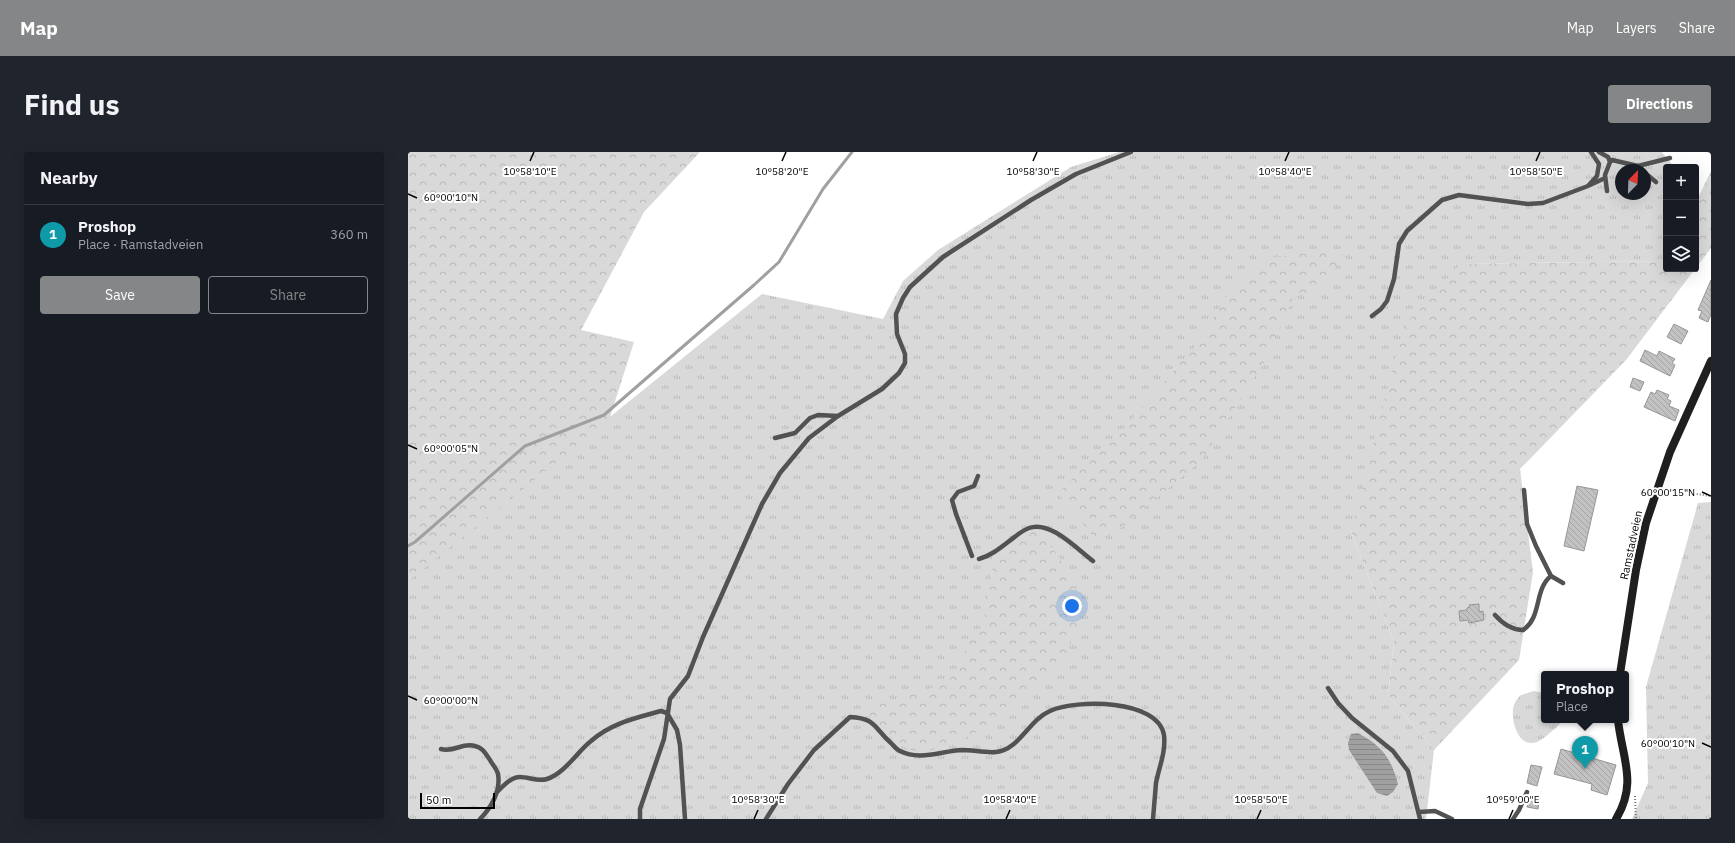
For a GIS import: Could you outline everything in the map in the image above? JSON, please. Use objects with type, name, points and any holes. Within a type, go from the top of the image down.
[{"type":"street","name":"Ramstadveien","points":[[1620,671],[1646,522],[1657,489],[1685,418],[1709,369],[1711,361]]},
{"type":"street","points":[[1616,819],[1625,801],[1628,782],[1618,723]]},
{"type":"lane","points":[[640,819],[640,809],[664,739],[670,699],[688,676],[703,637],[762,504],[780,473],[809,438],[838,416],[882,388],[899,373],[905,363],[905,354],[898,334],[896,314],[910,287],[943,257],[1031,200],[1076,174],[1132,152]]},
{"type":"lane","points":[[1588,186],[1597,176],[1599,164],[1591,152]]},
{"type":"lane","points":[[1599,152],[1608,157],[1610,162],[1605,178],[1607,191]]},
{"type":"lane","points":[[1651,164],[1670,158]]},
{"type":"lane","points":[[1610,162],[1612,160],[1626,164]]},
{"type":"lane","points":[[1372,316],[1381,309],[1387,301],[1394,279],[1399,244],[1407,231],[1442,200],[1459,195],[1528,204],[1543,203],[1605,178]]},
{"type":"lane","points":[[1651,178],[1656,182]]},
{"type":"lane","points":[[775,438],[795,433],[810,418],[818,415],[838,416]]},
{"type":"lane","points":[[972,556],[952,500],[958,492],[974,486],[978,476]]},
{"type":"lane","points":[[1524,490],[1527,524],[1541,558],[1551,576],[1563,583]]},
{"type":"lane","points":[[979,559],[993,553],[1024,530],[1035,526],[1047,528],[1060,535],[1093,561]]},
{"type":"lane","points":[[1495,615],[1506,625],[1523,630],[1534,619],[1544,583],[1551,576]]},
{"type":"lane","points":[[1328,688],[1338,703],[1352,718],[1394,751],[1408,771],[1420,819]]},
{"type":"lane","points":[[766,819],[788,784],[814,750],[850,718],[861,718],[872,721],[884,737],[899,751],[915,757],[963,750],[996,752],[1008,748],[1020,738],[1034,722],[1050,711],[1086,703],[1110,704],[1135,710],[1148,715],[1159,723],[1164,734],[1164,750],[1156,782],[1153,819]]},
{"type":"lane","points":[[480,819],[488,811],[497,792],[509,781],[519,777],[535,780],[547,780],[559,772],[591,740],[616,724],[661,711],[667,713],[677,730],[680,745],[685,819]]},
{"type":"lane","points":[[441,749],[449,751],[463,746],[473,745],[483,749],[498,774],[497,792]]},
{"type":"lane","points":[[1513,819],[1527,792]]},
{"type":"lane","points":[[1419,812],[1434,811],[1452,819]]},
{"type":"path","points":[[1657,489],[1711,496]]},
{"type":"green space","points":[[408,152],[700,152],[644,212],[581,330],[634,342],[609,420],[408,581]]},
{"type":"green space","points":[[1119,152],[1662,152],[1672,164],[1663,164],[1663,261],[1461,264],[1351,532],[1394,642],[1388,695],[1434,750],[1426,819],[408,819],[408,580],[762,294],[883,319],[903,281],[938,250],[1071,167]]},
{"type":"green space","points":[[1711,171],[1711,248],[1699,264],[1699,200],[1699,196]]},
{"type":"green space","points":[[1343,249],[1328,284],[1315,293],[1294,295],[1269,355],[1201,461],[1122,527],[1097,541],[1058,493],[1126,426],[1163,384],[1199,341],[1233,286],[1267,258]]},
{"type":"green space","points":[[1663,261],[1663,272],[1693,272],[1626,360],[1520,469],[1533,572],[1519,660],[1434,750],[1388,695],[1394,642],[1351,532],[1403,327],[1460,264]]},
{"type":"green space","points":[[1711,502],[1711,819],[1632,819],[1648,783],[1646,687],[1698,503]]},
{"type":"green space","points":[[1035,530],[1061,560],[1068,572],[1077,597],[1079,625],[1064,659],[1045,677],[1027,690],[985,727],[975,733],[954,743],[932,750],[912,750],[901,745],[867,715],[870,703],[899,699],[946,683],[953,675],[973,635],[983,625],[993,565],[1001,551],[1026,532]]},
{"type":"green space","points":[[1534,691],[1541,692],[1541,723],[1560,723],[1550,733],[1533,743],[1526,742],[1521,739],[1515,728],[1513,710],[1515,702],[1521,695]]},
{"type":"shaded area","points":[[1358,733],[1379,748],[1389,760],[1398,784],[1393,792],[1387,796],[1377,793],[1349,750],[1348,743],[1351,734]]},
{"type":"building","points":[[1711,280],[1711,314],[1708,322],[1699,318],[1702,311],[1698,310]]},
{"type":"building","points":[[1674,324],[1688,331],[1681,344],[1667,337]]},
{"type":"building","points":[[1645,350],[1657,356],[1659,351],[1675,359],[1672,363],[1675,365],[1670,376],[1640,361]]},
{"type":"building","points":[[1633,378],[1644,382],[1640,391],[1630,387]]},
{"type":"building","points":[[1657,390],[1669,395],[1667,399],[1671,401],[1669,406],[1679,410],[1675,421],[1644,407],[1651,392],[1655,394]]},
{"type":"building","points":[[1577,486],[1598,490],[1584,551],[1564,546]]},
{"type":"building","points":[[1479,604],[1479,612],[1483,611],[1484,620],[1469,623],[1468,620],[1460,621],[1459,611],[1467,610],[1467,608],[1470,607],[1469,605]]},
{"type":"building","points":[[1561,749],[1616,765],[1607,795],[1591,790],[1592,784],[1554,774]]},
{"type":"building","points":[[1531,765],[1542,767],[1537,786],[1527,783]]},
{"type":"building","points":[[1530,795],[1540,797],[1538,809],[1527,807]]},
{"type":"waterway","points":[[408,546],[415,542],[525,446],[604,415],[754,285],[779,262],[823,189],[852,152]]},
{"type":"place","name":"Proshop","points":[[1585,769]]}]
